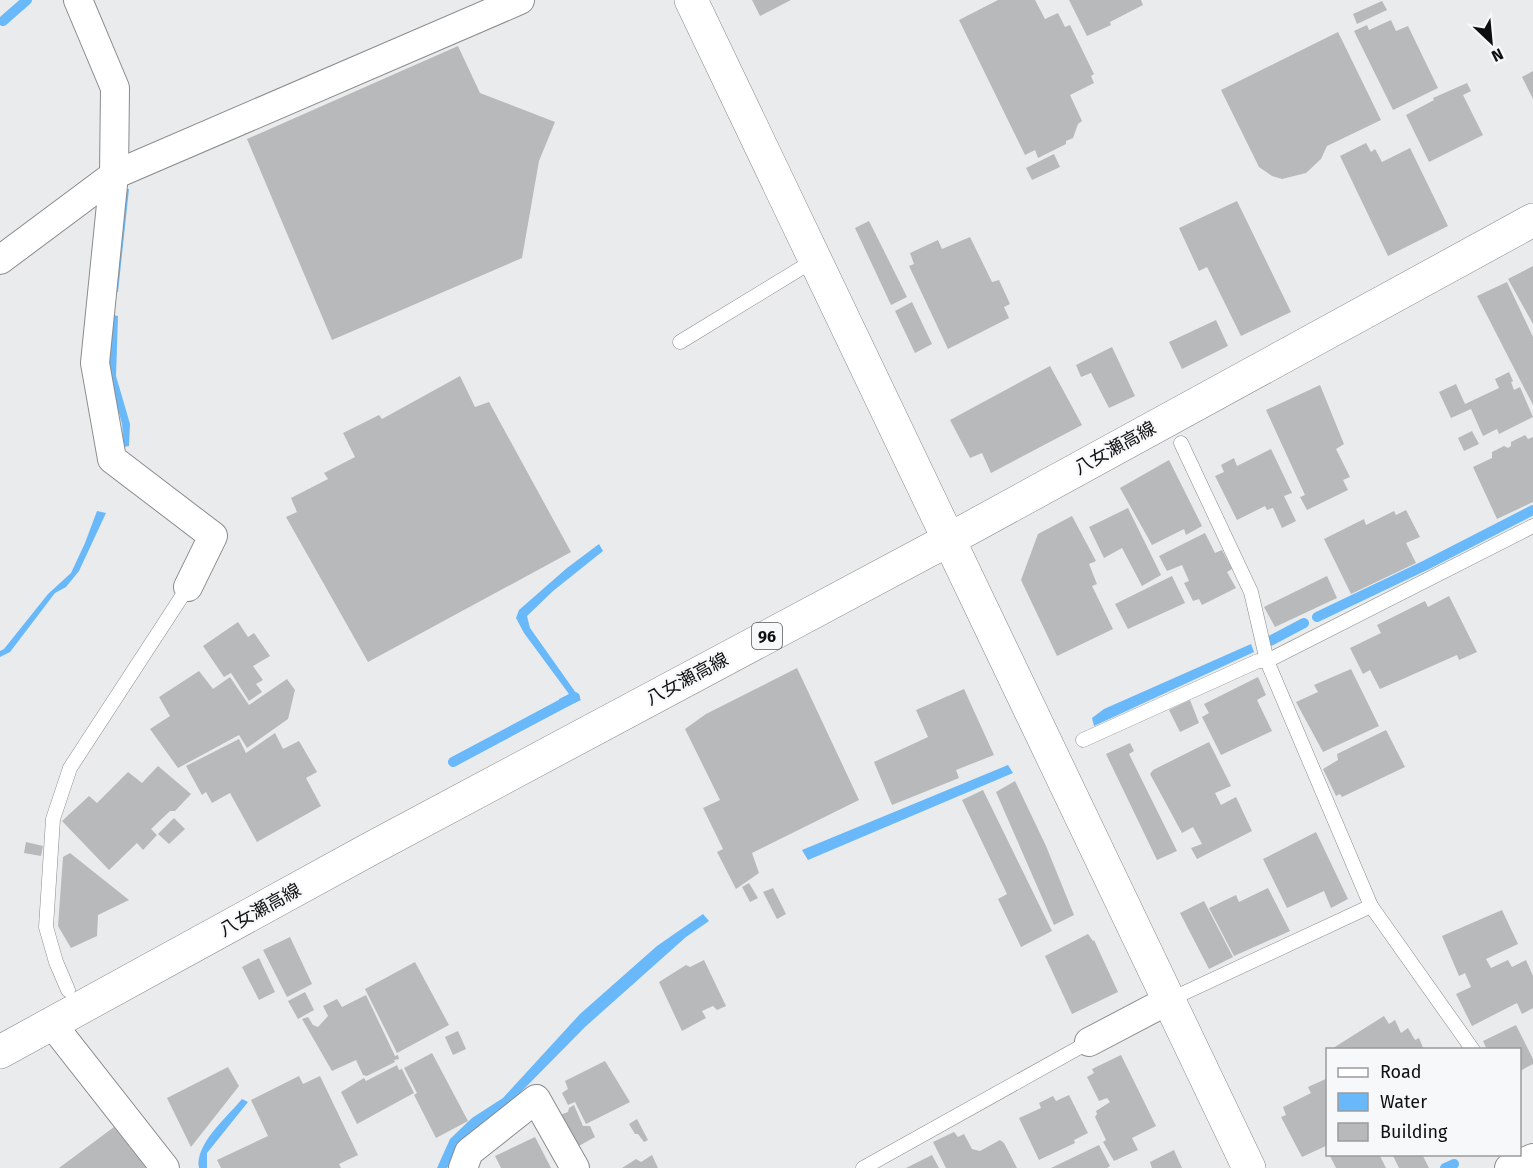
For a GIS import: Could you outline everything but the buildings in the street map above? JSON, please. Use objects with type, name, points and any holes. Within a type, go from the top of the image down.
[{"type":"main road","points":[[691,0],[1249,1168]]},
{"type":"main road","name":"八女瀬高線","points":[[0,1052],[381,843],[950,539],[1533,220]]},
{"type":"street","points":[[78,0],[115,88],[114,175],[95,363],[112,459],[213,536],[188,586]]},
{"type":"street","points":[[0,260],[114,175],[520,0]]},
{"type":"street","points":[[1089,1042],[1169,1000]]},
{"type":"street","points":[[52,1024],[165,1168]]},
{"type":"street","points":[[463,1168],[469,1152],[536,1100],[575,1168]]},
{"type":"lane","points":[[680,342],[816,259]]},
{"type":"lane","points":[[1181,443],[1251,592],[1267,661],[1371,906],[1472,1048]]},
{"type":"lane","points":[[1083,740],[1258,661],[1267,661],[1533,526]]},
{"type":"lane","points":[[68,990],[56,962],[46,927],[53,819],[70,768],[188,586]]},
{"type":"lane","points":[[1169,1000],[1371,906]]},
{"type":"lane","points":[[863,1168],[1089,1042]]},
{"type":"water","points":[[124,189],[129,189],[118,292],[114,291]]},
{"type":"water","points":[[113,315],[118,316],[116,376],[130,424],[129,446],[124,447],[122,424],[110,379],[108,353]]},
{"type":"water","points":[[97,511],[106,513],[79,571],[66,587],[55,593],[10,652],[0,657],[0,651],[48,594],[71,573]]},
{"type":"water","points":[[599,544],[603,551],[553,591],[527,616],[530,628],[581,700],[564,708],[559,699],[569,694],[524,633],[516,618],[519,610],[567,568]]},
{"type":"water","points":[[1251,644],[1254,652],[1094,726],[1092,718],[1104,709]]},
{"type":"water","points":[[1008,765],[1013,773],[808,860],[802,850]]},
{"type":"water","points":[[703,914],[709,921],[686,937],[585,1027],[517,1096],[465,1139],[447,1168],[437,1168],[450,1139],[472,1118],[503,1098],[580,1014],[657,946]]},
{"type":"water","points":[[242,1099],[248,1102],[207,1153],[207,1168],[199,1168],[199,1159],[207,1141]]},
{"type":"waterway","points":[[3,21],[27,0]]},
{"type":"waterway","points":[[1317,617],[1533,510]]},
{"type":"waterway","points":[[1270,641],[1304,623]]},
{"type":"waterway","points":[[453,762],[575,697]]},
{"type":"waterway","points":[[1445,1168],[1454,1164]]}]
